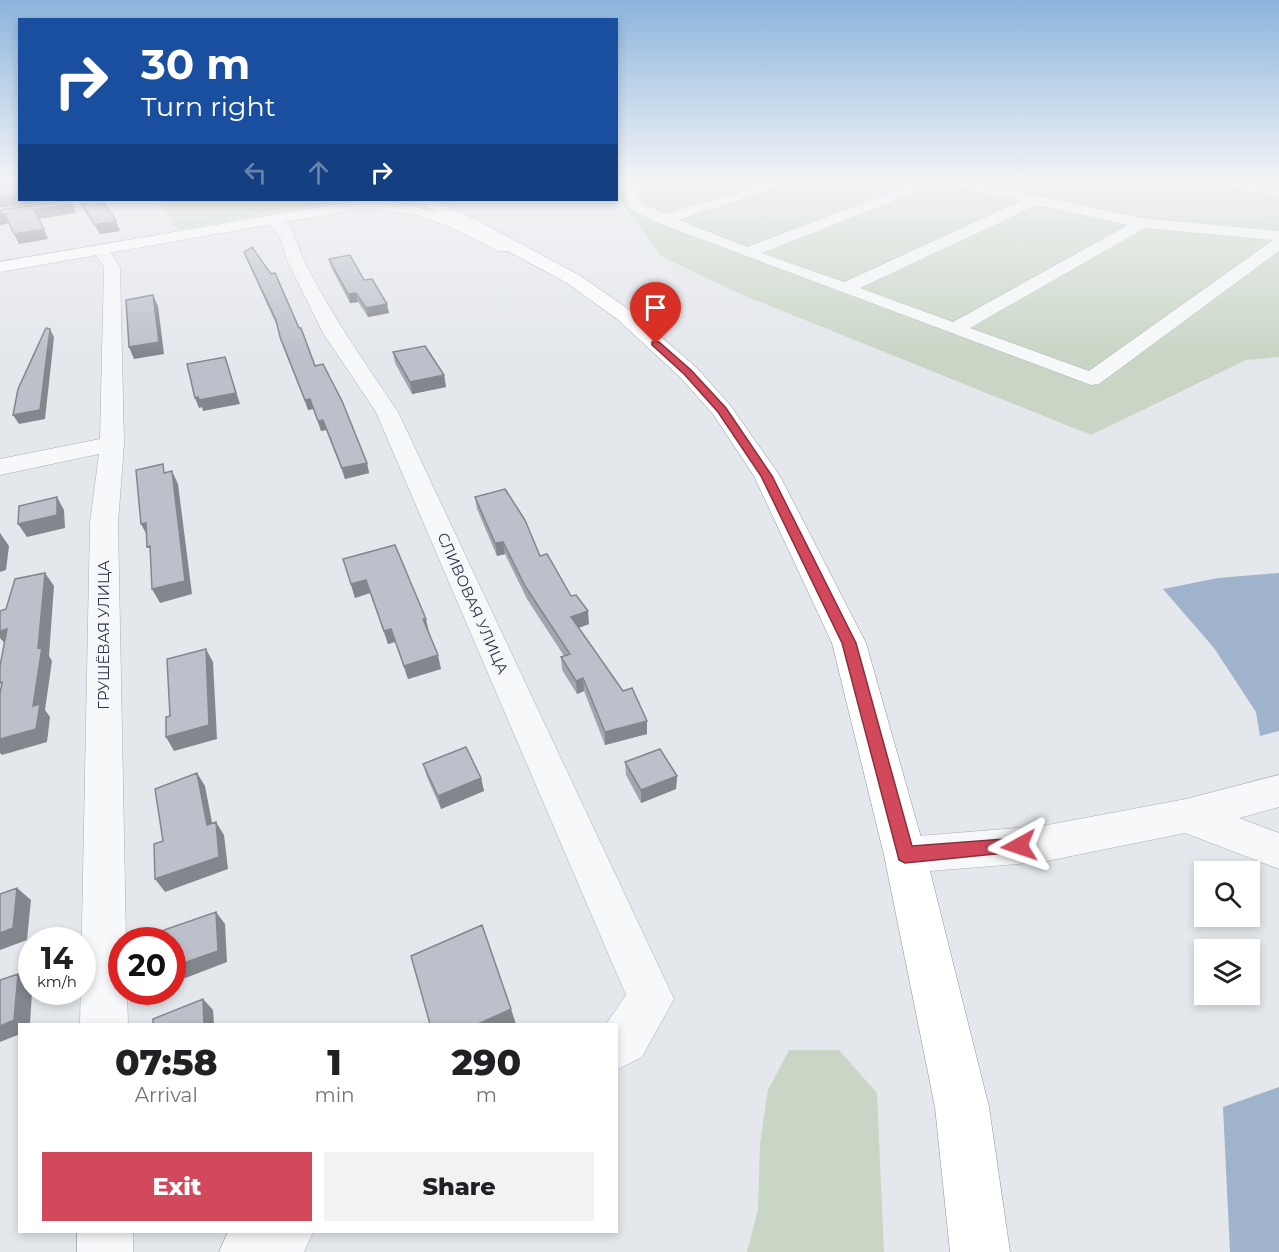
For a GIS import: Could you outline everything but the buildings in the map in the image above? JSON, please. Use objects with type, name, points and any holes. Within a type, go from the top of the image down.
[{"type":"main road","points":[[0,267],[171,237]]},
{"type":"main road","points":[[485,237],[573,279]]},
{"type":"main road","points":[[496,237],[573,279]]},
{"type":"main road","points":[[505,237],[573,279],[624,315],[688,372],[722,410],[767,476],[849,643],[905,855],[962,1107],[980,1252]]},
{"type":"street","name":"СЛИВОВАЯ УЛИЦА","points":[[289,237],[295,260],[333,333],[387,412],[651,999],[625,1040],[618,1045]]},
{"type":"street","points":[[707,237],[1091,379],[1279,243]]},
{"type":"street","points":[[747,253],[787,237]]},
{"type":"street","points":[[844,289],[955,237]]},
{"type":"street","points":[[954,329],[1116,237]]},
{"type":"street","name":"ГРУШЁВАЯ УЛИЦА","points":[[101,250],[112,267],[112,444],[104,523],[104,1023]]},
{"type":"street","points":[[0,467],[112,444]]},
{"type":"street","points":[[905,855],[1042,844],[1186,816],[1279,791]]},
{"type":"street","points":[[1186,816],[1279,851]]},
{"type":"street","points":[[105,1233],[105,1252]]},
{"type":"street","points":[[247,1252],[283,1233]]},
{"type":"green space","points":[[647,237],[1279,237],[1279,357],[1246,360],[1091,435],[740,294],[661,256]]},
{"type":"green space","points":[[789,1050],[839,1050],[877,1093],[884,1252],[747,1252],[758,1210],[760,1144],[768,1090]]},
{"type":"water","points":[[1279,573],[1279,731],[1260,736],[1256,712],[1214,648],[1163,589],[1218,578]]},
{"type":"water","points":[[1279,1087],[1279,1252],[1230,1252],[1223,1107]]},
{"type":"route","points":[[656,344],[688,372],[722,410],[767,476],[849,643],[905,855],[1019,846]]}]
